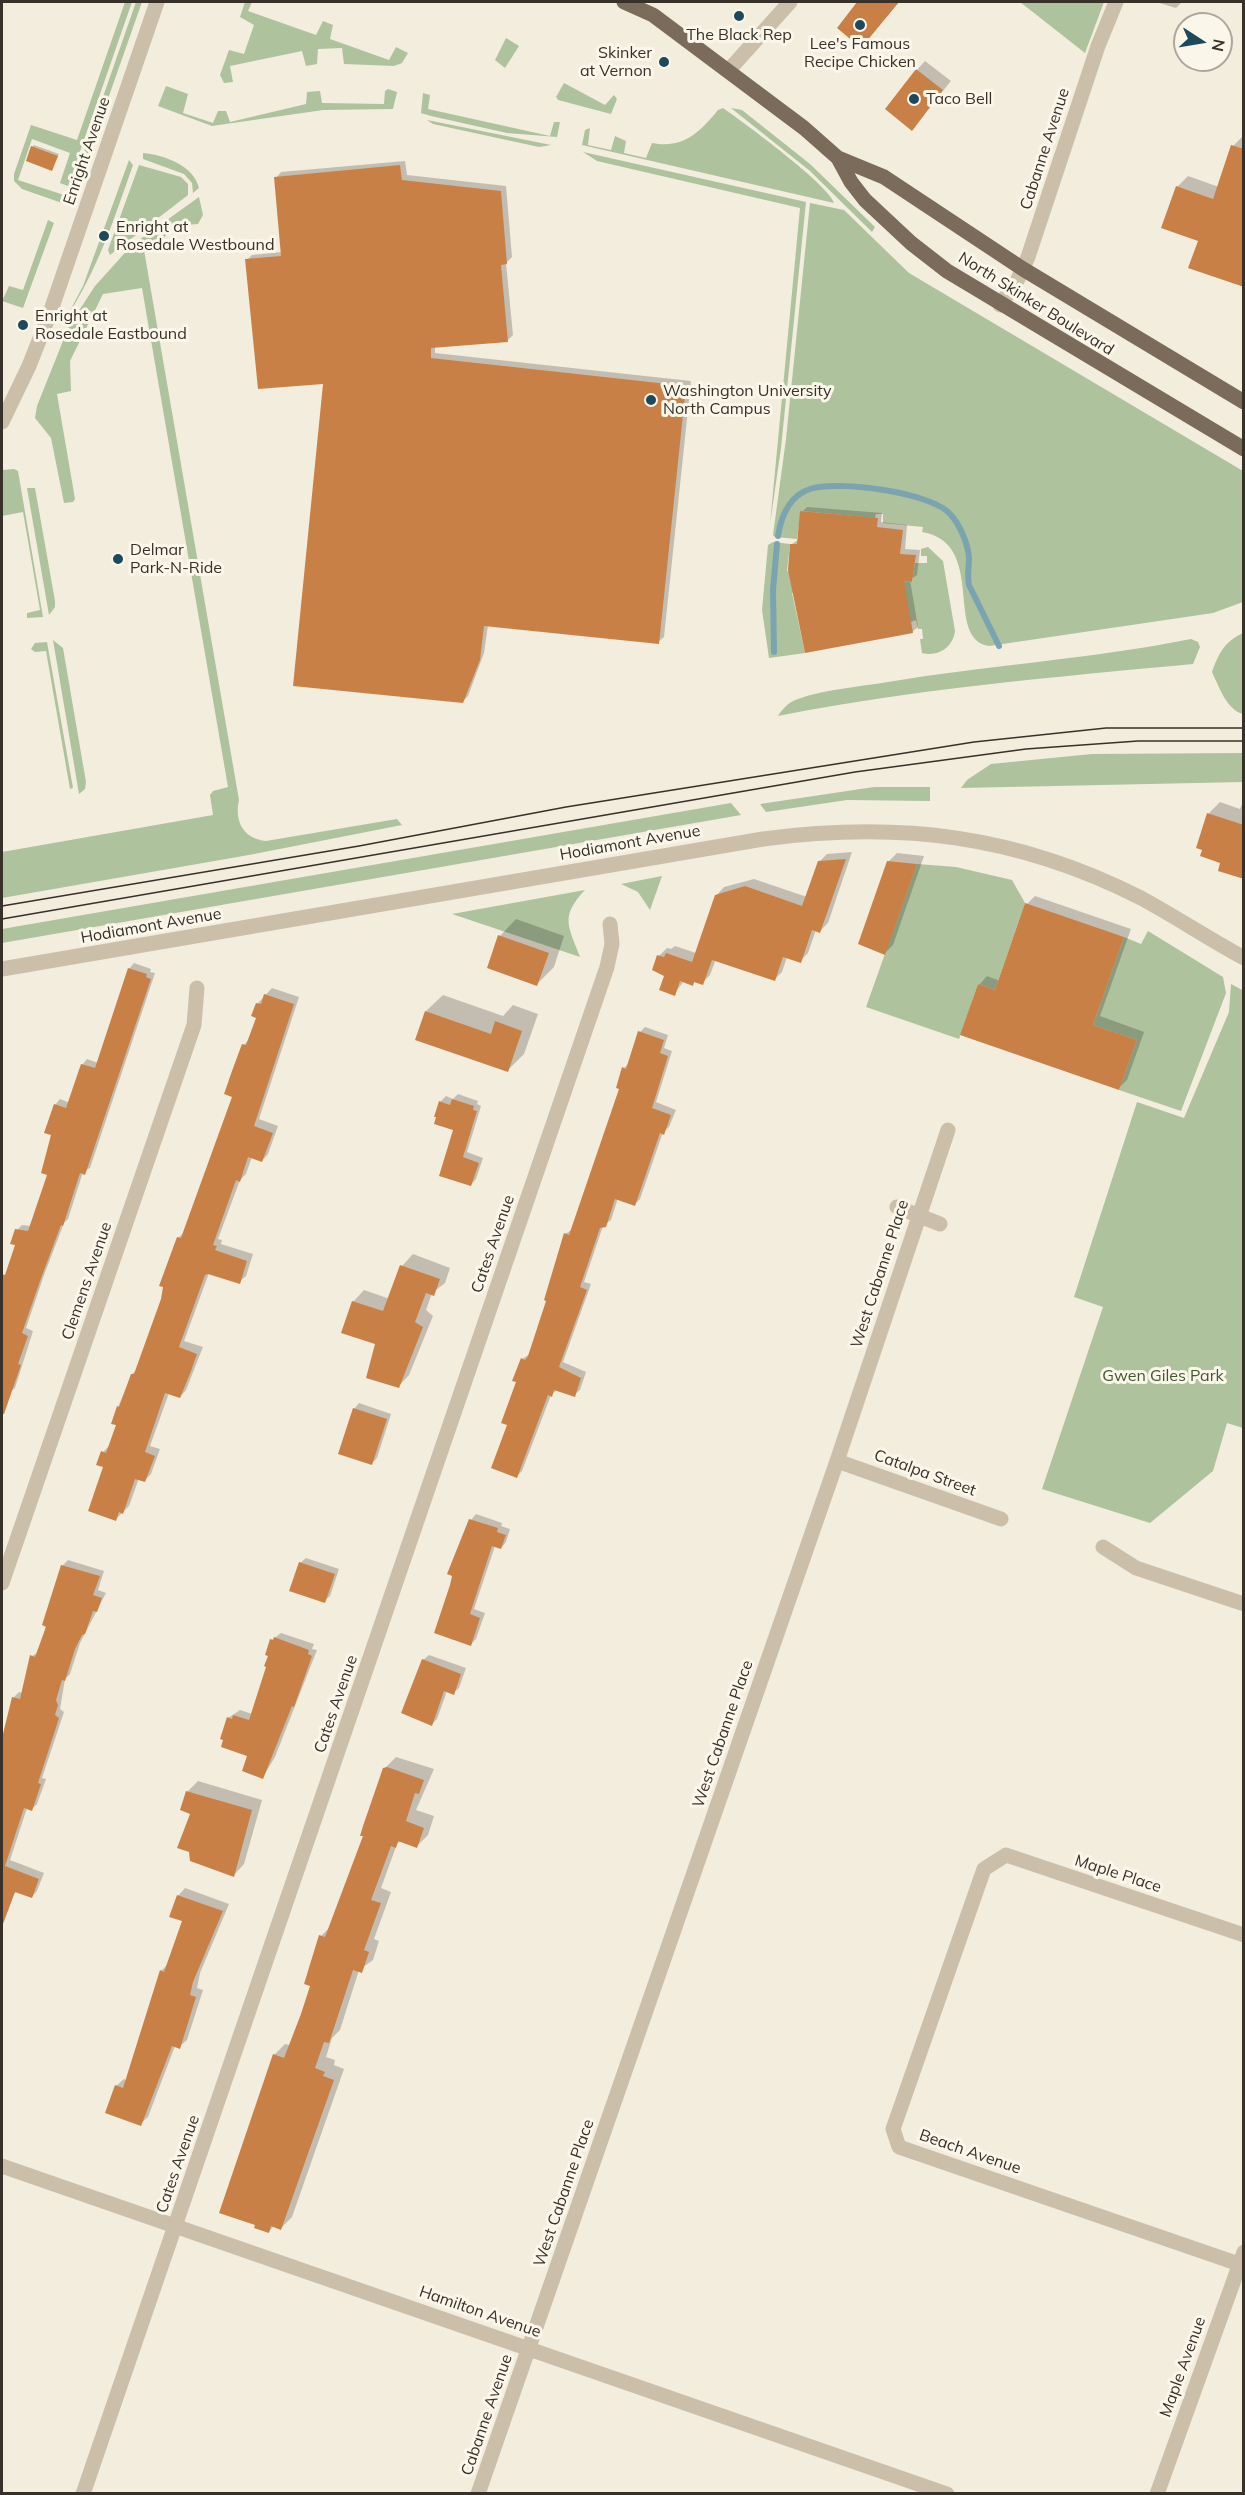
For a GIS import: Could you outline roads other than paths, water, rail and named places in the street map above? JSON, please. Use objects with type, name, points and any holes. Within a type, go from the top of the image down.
[{"type":"main road","name":"North Skinker Boulevard","points":[[624,2],[653,15],[776,104],[838,158],[884,177],[1023,269],[1244,402]]},
{"type":"main road","name":"North Skinker Boulevard","points":[[838,158],[851,182],[865,200],[911,243],[1000,305],[1244,449]]},
{"type":"street","name":"Enright Avenue","points":[[2,422],[29,366],[50,313],[157,2]]},
{"type":"street","points":[[729,70],[790,2]]},
{"type":"street","name":"Cabanne Avenue","points":[[1000,305],[1023,269],[1098,46],[1116,2]]},
{"type":"street","name":"Hodiamont Avenue","points":[[2,969],[763,839],[863,830],[937,834],[1023,851],[1060,863],[1140,898],[1244,958]]},
{"type":"street","name":"Cates Avenue","points":[[82,2493],[176,2226],[607,967],[612,944],[610,924]]},
{"type":"street","name":"Clemens Avenue","points":[[2,1583],[194,1026],[197,988]]},
{"type":"street","name":"West Cabanne Place","points":[[529,2348],[837,1461],[948,1130]]},
{"type":"street","points":[[897,1207],[940,1224]]},
{"type":"street","name":"Catalpa Street","points":[[837,1461],[1001,1520]]},
{"type":"street","points":[[1103,1547],[1137,1568],[1244,1604]]},
{"type":"street","name":"Maple Place","points":[[984,1869],[1005,1855],[1244,1935]]},
{"type":"street","name":"Beach Avenue","points":[[984,1869],[893,2128],[899,2147],[1241,2258]]},
{"type":"street","name":"Hamilton Avenue","points":[[2,2166],[947,2493]]},
{"type":"street","name":"Maple Avenue","points":[[1157,2493],[1241,2258]]},
{"type":"street","name":"Cabanne Avenue","points":[[478,2493],[529,2348]]},
{"type":"waterway","points":[[778,536],[781,522],[791,502],[810,489],[841,486],[884,490],[906,494],[941,507],[951,515],[963,535],[969,558],[969,585],[999,646]]},
{"type":"waterway","points":[[774,652],[773,590],[777,544]]},
{"type":"tram line","points":[[2,906],[359,846],[566,807],[974,742],[1106,728],[1244,728]]},
{"type":"tram line","points":[[2,919],[855,772],[1026,749],[1138,741],[1244,741]]},
{"type":"place","name":"The Black Rep","points":[[739,16]]},
{"type":"place","name":"Lee's Famous Recipe Chicken","points":[[860,25]]},
{"type":"place","name":"Skinker at Vernon","points":[[664,62]]},
{"type":"place","name":"Taco Bell","points":[[914,99]]},
{"type":"place","name":"Enright at Rosedale Westbound","points":[[104,236]]},
{"type":"place","name":"Enright at Rosedale Eastbound","points":[[23,325]]},
{"type":"place","name":"Washington University North Campus","points":[[651,400]]},
{"type":"place","name":"Delmar Park-N-Ride","points":[[118,559]]},
{"type":"park label","name":"Gwen Giles Park","points":[[1163,1376]]}]
